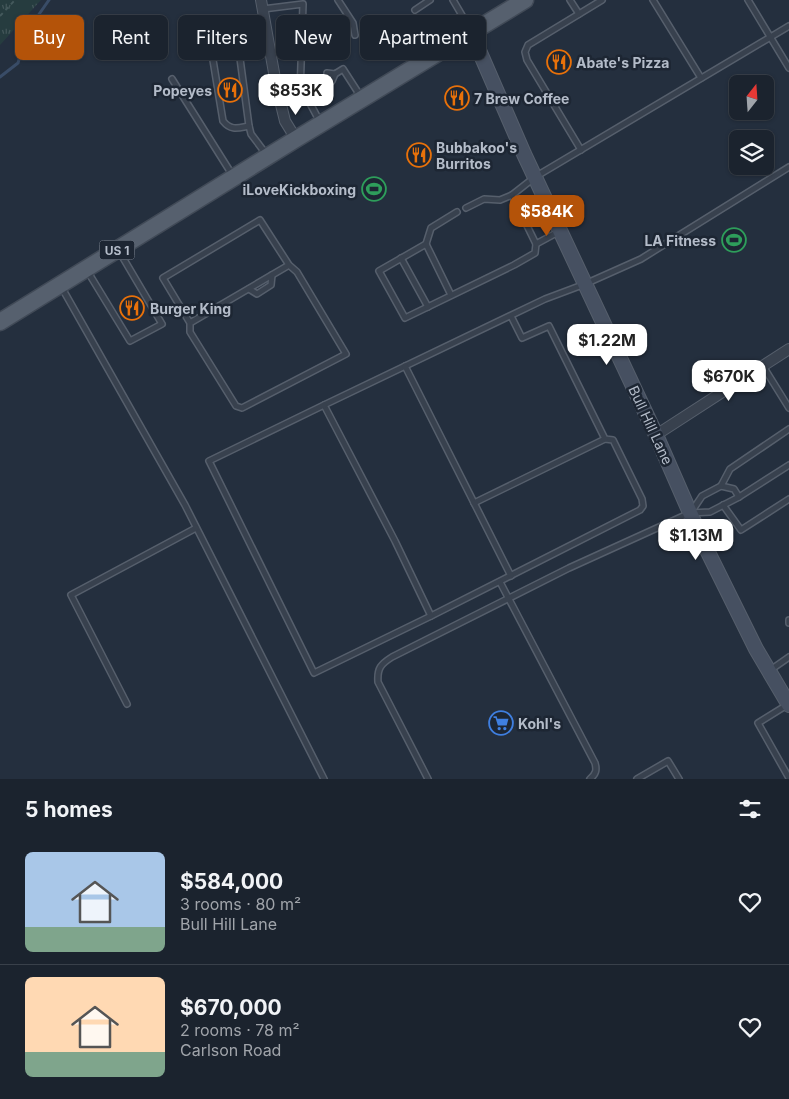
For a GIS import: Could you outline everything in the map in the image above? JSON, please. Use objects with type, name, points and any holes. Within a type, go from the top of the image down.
[{"type":"main road","name":"US 1","points":[[486,23],[525,0]]},
{"type":"main road","name":"US 1","points":[[0,322],[426,60]]},
{"type":"main road","name":"Bull Hill Lane","points":[[483,60],[535,177],[656,435],[690,513],[756,649],[789,704]]},
{"type":"street","points":[[262,5],[284,121],[296,139]]},
{"type":"street","points":[[656,435],[789,349]]},
{"type":"lane","points":[[338,0],[352,23],[355,35]]},
{"type":"lane","points":[[415,10],[430,0]]},
{"type":"lane","points":[[453,0],[461,15]]},
{"type":"lane","points":[[570,0],[579,14]]},
{"type":"lane","points":[[580,150],[527,60],[525,52],[528,45],[602,0]]},
{"type":"lane","points":[[652,0],[701,78]]},
{"type":"lane","points":[[748,0],[789,68]]},
{"type":"lane","points":[[262,5],[303,4],[303,92],[321,124]]},
{"type":"lane","points":[[466,208],[484,199],[500,200],[512,195],[535,177],[789,26]]},
{"type":"lane","points":[[266,48],[270,47]]},
{"type":"lane","points":[[213,60],[223,121],[227,127],[234,129],[249,126]]},
{"type":"lane","points":[[240,60],[251,134],[268,156]]},
{"type":"lane","points":[[327,73],[335,74],[344,69],[363,99]]},
{"type":"lane","points":[[332,81],[335,74]]},
{"type":"lane","points":[[172,79],[234,177]]},
{"type":"lane","points":[[303,92],[309,84]]},
{"type":"lane","points":[[280,102],[303,92],[314,92]]},
{"type":"lane","points":[[474,503],[605,439],[613,440],[642,499],[643,506],[640,510],[512,576],[314,673],[209,461],[545,299],[585,284],[641,259],[789,167]]},
{"type":"lane","points":[[457,212],[431,228],[426,244],[379,271],[405,318],[535,253],[536,244],[512,195]]},
{"type":"lane","points":[[260,220],[289,265],[297,272],[346,354],[242,408],[236,406],[190,332],[190,323],[163,278],[260,220]]},
{"type":"lane","points":[[536,244],[560,231]]},
{"type":"lane","points":[[426,244],[452,295]]},
{"type":"lane","points":[[86,269],[130,341],[162,324],[118,249]]},
{"type":"lane","points":[[401,258],[428,307]]},
{"type":"lane","points":[[190,323],[289,265]]},
{"type":"lane","points":[[60,286],[196,528],[324,779]]},
{"type":"lane","points":[[511,316],[522,338],[549,326],[605,439]]},
{"type":"lane","points":[[405,366],[512,576]]},
{"type":"lane","points":[[763,366],[789,408]]},
{"type":"lane","points":[[324,405],[395,541],[431,616]]},
{"type":"lane","points":[[690,513],[702,496],[721,486],[730,469],[789,429]]},
{"type":"lane","points":[[428,779],[378,682],[377,672],[381,664],[569,568],[690,513],[710,512],[789,465]]},
{"type":"lane","points":[[721,486],[734,489],[739,496]]},
{"type":"lane","points":[[723,505],[741,530],[789,499]]},
{"type":"lane","points":[[127,704],[70,595],[196,528]]},
{"type":"lane","points":[[500,582],[595,763],[597,770],[590,779]]},
{"type":"lane","points":[[769,671],[789,657]]},
{"type":"lane","points":[[789,704],[758,723],[789,778]]},
{"type":"lane","points":[[637,779],[668,760],[679,779]]},
{"type":"path","points":[[0,16],[15,0]]},
{"type":"green space","points":[[0,0],[41,0],[27,15],[15,15],[15,29],[0,45]]},
{"type":"waterway","points":[[0,77],[18,63],[28,30],[49,0]]},
{"type":"place","name":"Abate's Pizza","points":[[559,62]]},
{"type":"place","name":"Popeyes","points":[[230,90]]},
{"type":"place","name":"7 Brew Coffee","points":[[457,98]]},
{"type":"place","name":"Bubbakoo's Burritos","points":[[419,155]]},
{"type":"place","name":"iLoveKickboxing","points":[[374,189]]},
{"type":"place","name":"LA Fitness","points":[[734,240]]},
{"type":"place","name":"Burger King","points":[[132,308]]},
{"type":"place","name":"Kohl's","points":[[501,723]]}]
